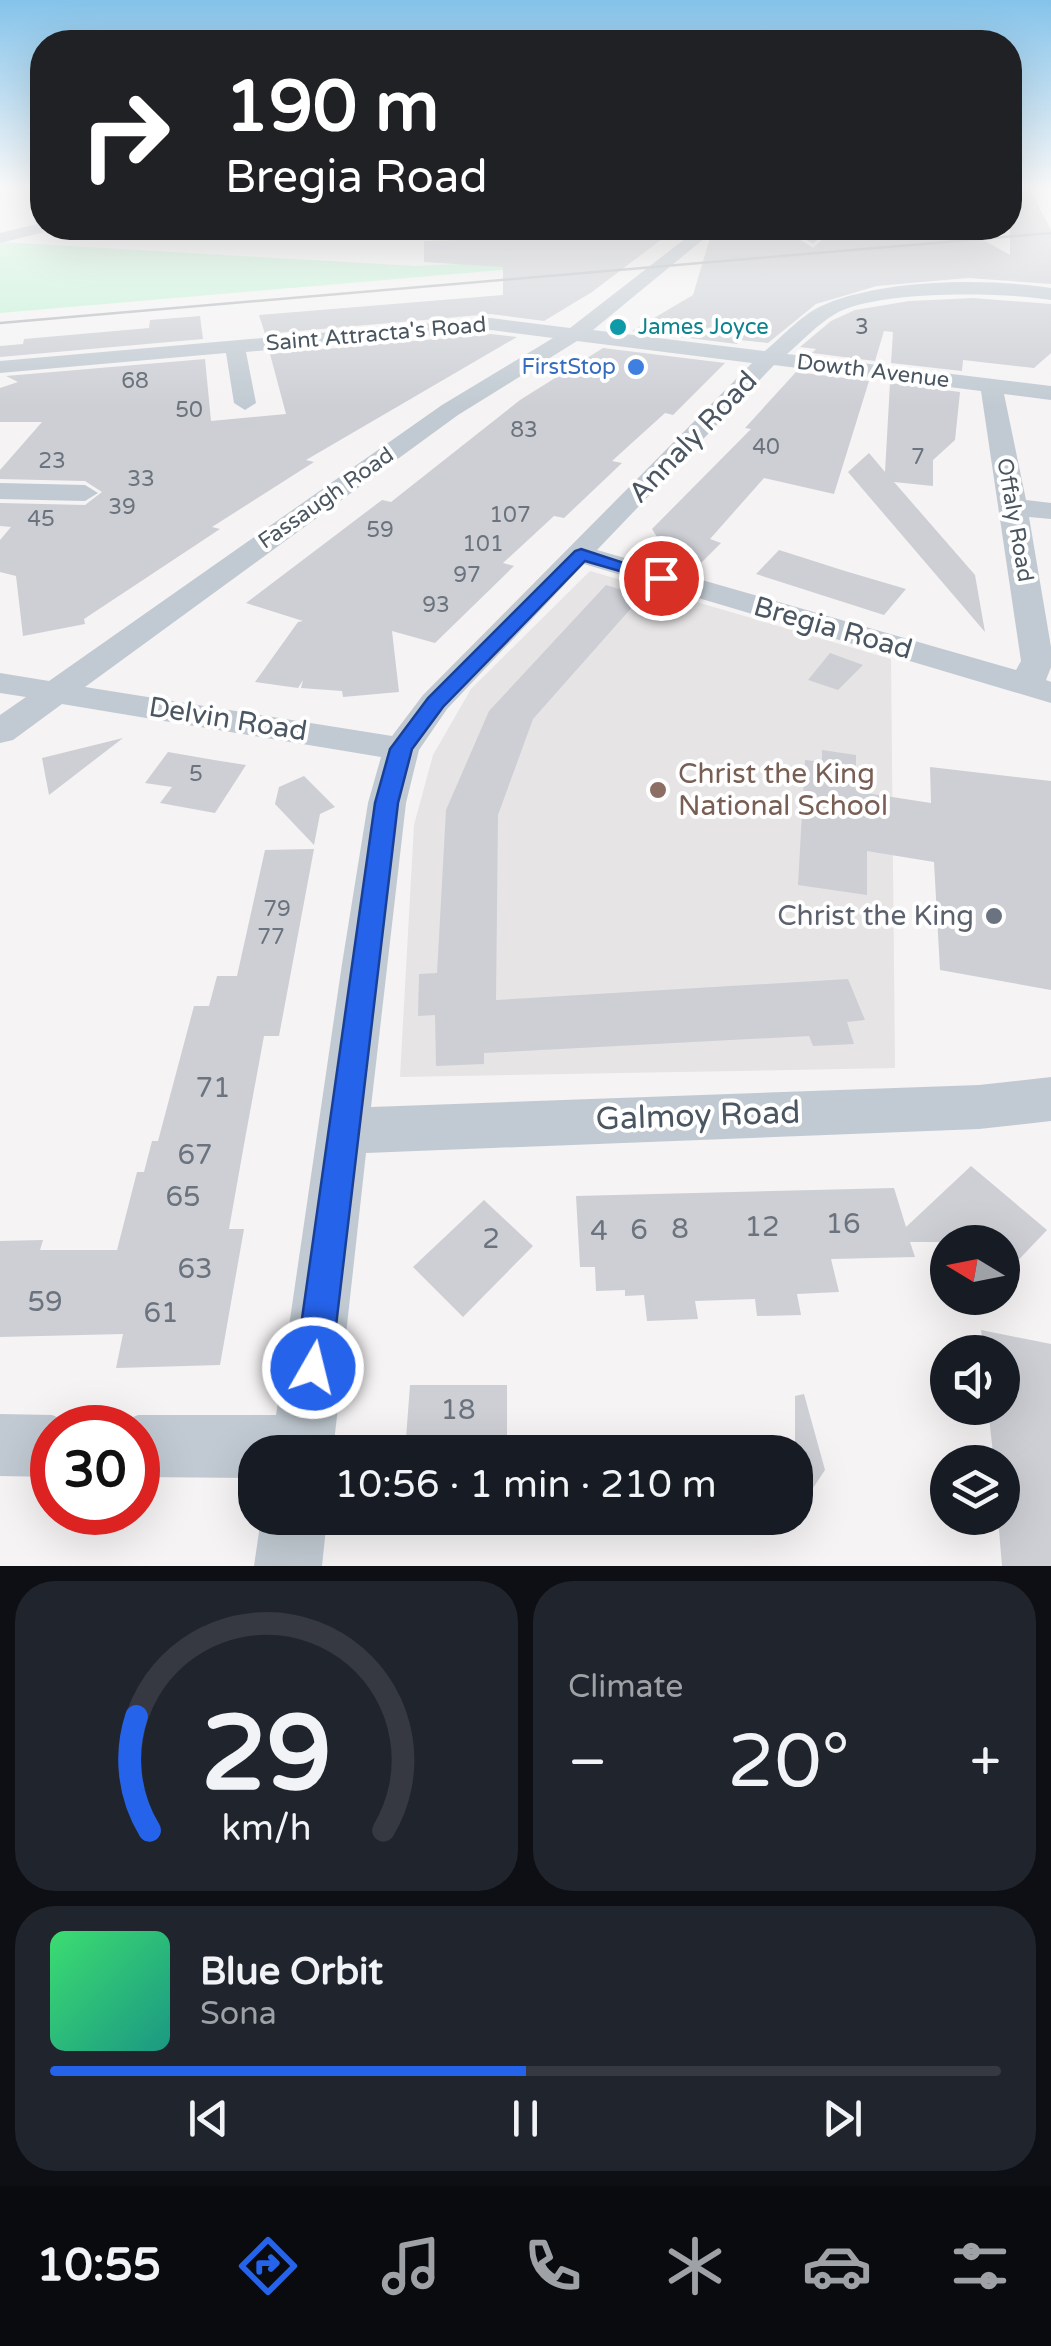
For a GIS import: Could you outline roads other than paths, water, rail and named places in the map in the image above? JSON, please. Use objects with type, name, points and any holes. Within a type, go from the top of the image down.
[{"type":"street","name":"Fassaugh Road","points":[[0,732],[450,410],[576,333],[672,261]]},
{"type":"street","name":"Annaly Road","points":[[304,1435],[387,803],[401,749],[435,702],[773,358],[828,310],[846,302],[989,286],[1051,294]]},
{"type":"street","name":"Saint Attracta's Road","points":[[0,367],[482,324],[576,333]]},
{"type":"street","name":"Dowth Avenue","points":[[576,333],[1051,394]]},
{"type":"street","name":"Saint Attracta's Road","points":[[235,346],[245,403]]},
{"type":"street","name":"Offaly Road","points":[[991,386],[1014,508],[1039,689]]},
{"type":"street","points":[[0,491],[85,492]]},
{"type":"street","points":[[1014,508],[1051,511]]},
{"type":"street","name":"Bregia Road","points":[[581,554],[1039,689]]},
{"type":"street","name":"Delvin Road","points":[[0,684],[401,749]]},
{"type":"street","name":"Galmoy Road","points":[[345,1131],[979,1107],[1051,1099]]},
{"type":"street","points":[[0,1445],[30,1446]]},
{"type":"street","name":"Annaly Road","points":[[160,1447],[238,1448]]},
{"type":"street","points":[[288,1566],[292,1535]]},
{"type":"tram line","points":[[0,323],[723,261]]},
{"type":"place","name":"James Joyce","points":[[618,327]]},
{"type":"place","name":"FirstStop","points":[[636,367]]},
{"type":"place","name":"Christ the King National School","points":[[658,790]]},
{"type":"place","name":"Christ the King","points":[[994,916]]}]
